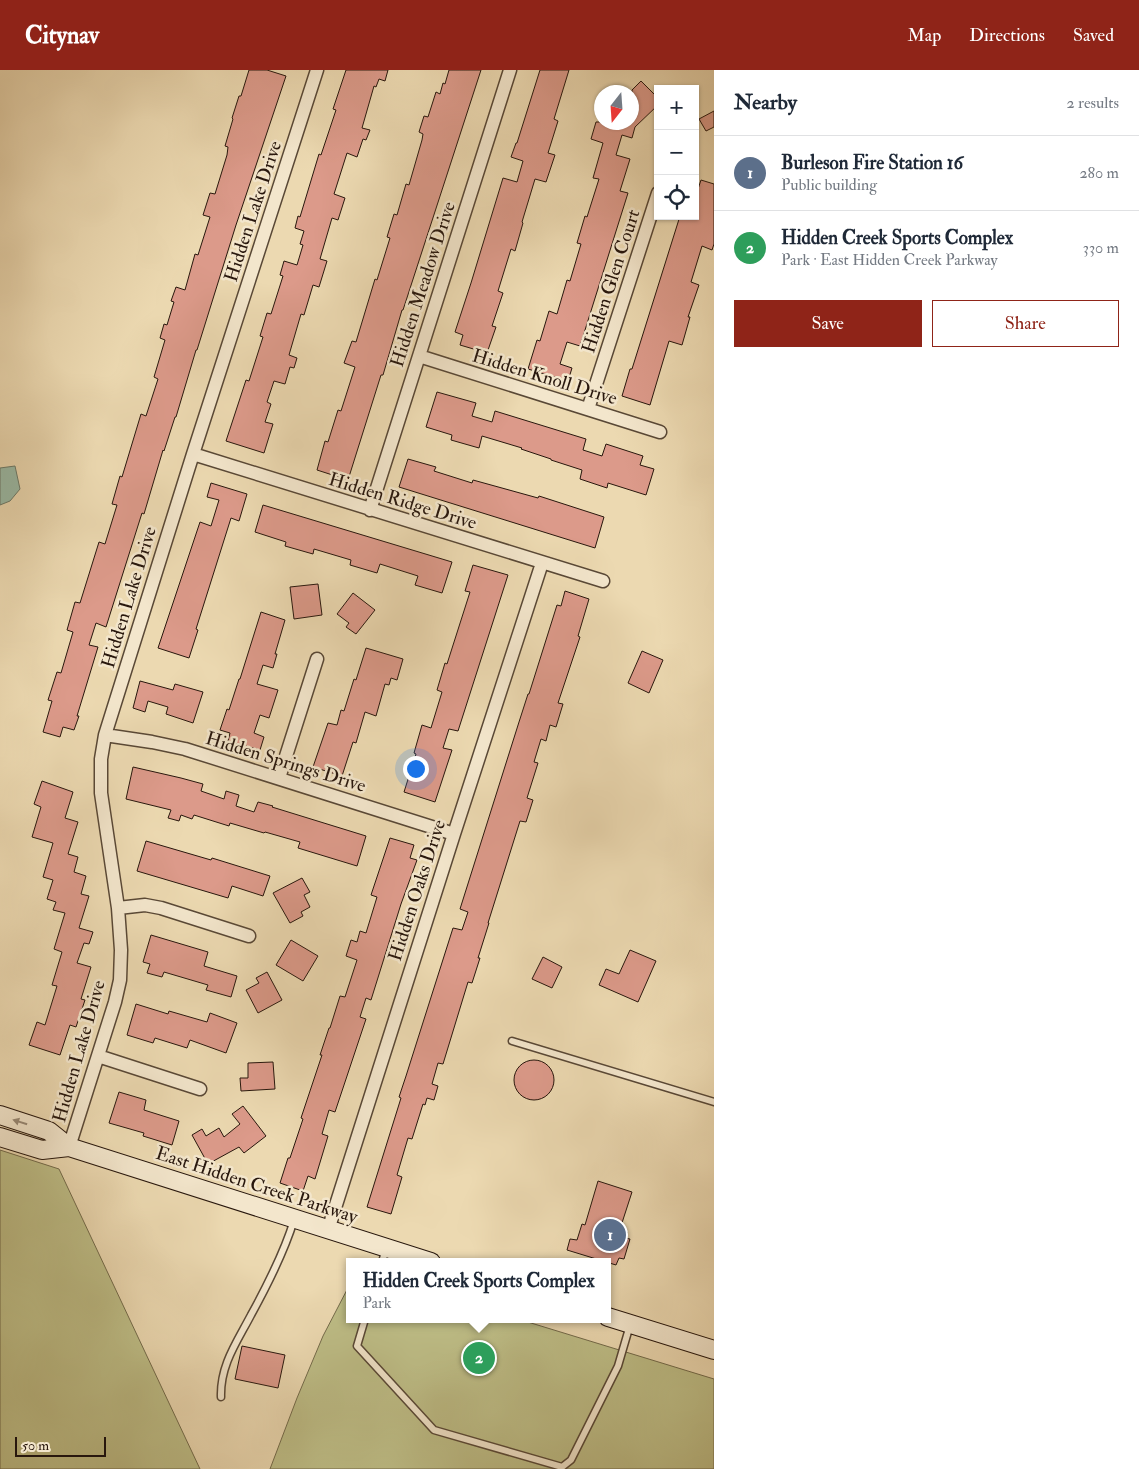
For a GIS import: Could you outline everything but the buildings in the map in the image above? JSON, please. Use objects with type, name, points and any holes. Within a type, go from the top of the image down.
[{"type":"main road","name":"East Hidden Creek Parkway","points":[[0,1115],[49,1131],[69,1147],[328,1230],[385,1255],[405,1258]]},
{"type":"main road","name":"East Hidden Creek Parkway","points":[[0,1137],[42,1150],[69,1147]]},
{"type":"main road","points":[[611,1318],[714,1350]]},
{"type":"street","name":"Hidden Lake Drive","points":[[69,1147],[115,1002],[120,980],[121,950],[118,908],[101,793],[101,759],[105,735],[193,454],[317,70]]},
{"type":"street","name":"Hidden Meadow Drive","points":[[370,510],[510,70]]},
{"type":"street","name":"Hidden Glen Court","points":[[588,409],[654,205]]},
{"type":"street","name":"Hidden Knoll Drive","points":[[418,356],[660,432]]},
{"type":"street","name":"Hidden Ridge Drive","points":[[193,454],[603,581]]},
{"type":"street","name":"Hidden Oaks Drive","points":[[328,1230],[542,562]]},
{"type":"street","points":[[279,778],[317,660]]},
{"type":"street","name":"Hidden Springs Drive","points":[[105,735],[185,749],[454,834]]},
{"type":"street","points":[[118,908],[153,906],[249,936]]},
{"type":"street","points":[[98,1056],[200,1089]]},
{"type":"lane","points":[[512,1041],[714,1102]]},
{"type":"lane","points":[[221,1397],[220,1386],[223,1370],[232,1348],[287,1244],[295,1219]]},
{"type":"lane","points":[[364,1323],[357,1346],[434,1430],[562,1468],[571,1460],[618,1366],[631,1324]]},
{"type":"green space","points":[[0,1150],[59,1169],[200,1469],[0,1469]]},
{"type":"green space","points":[[346,1292],[346,1323],[531,1323],[714,1379],[714,1469],[270,1469],[323,1336]]},
{"type":"shaded area","points":[[15,466],[20,489],[10,501],[0,505],[0,468]]},
{"type":"place","name":"Burleson Fire Station 16","points":[[610,1235]]},
{"type":"place","name":"Hidden Creek Sports Complex","points":[[479,1358]]}]
